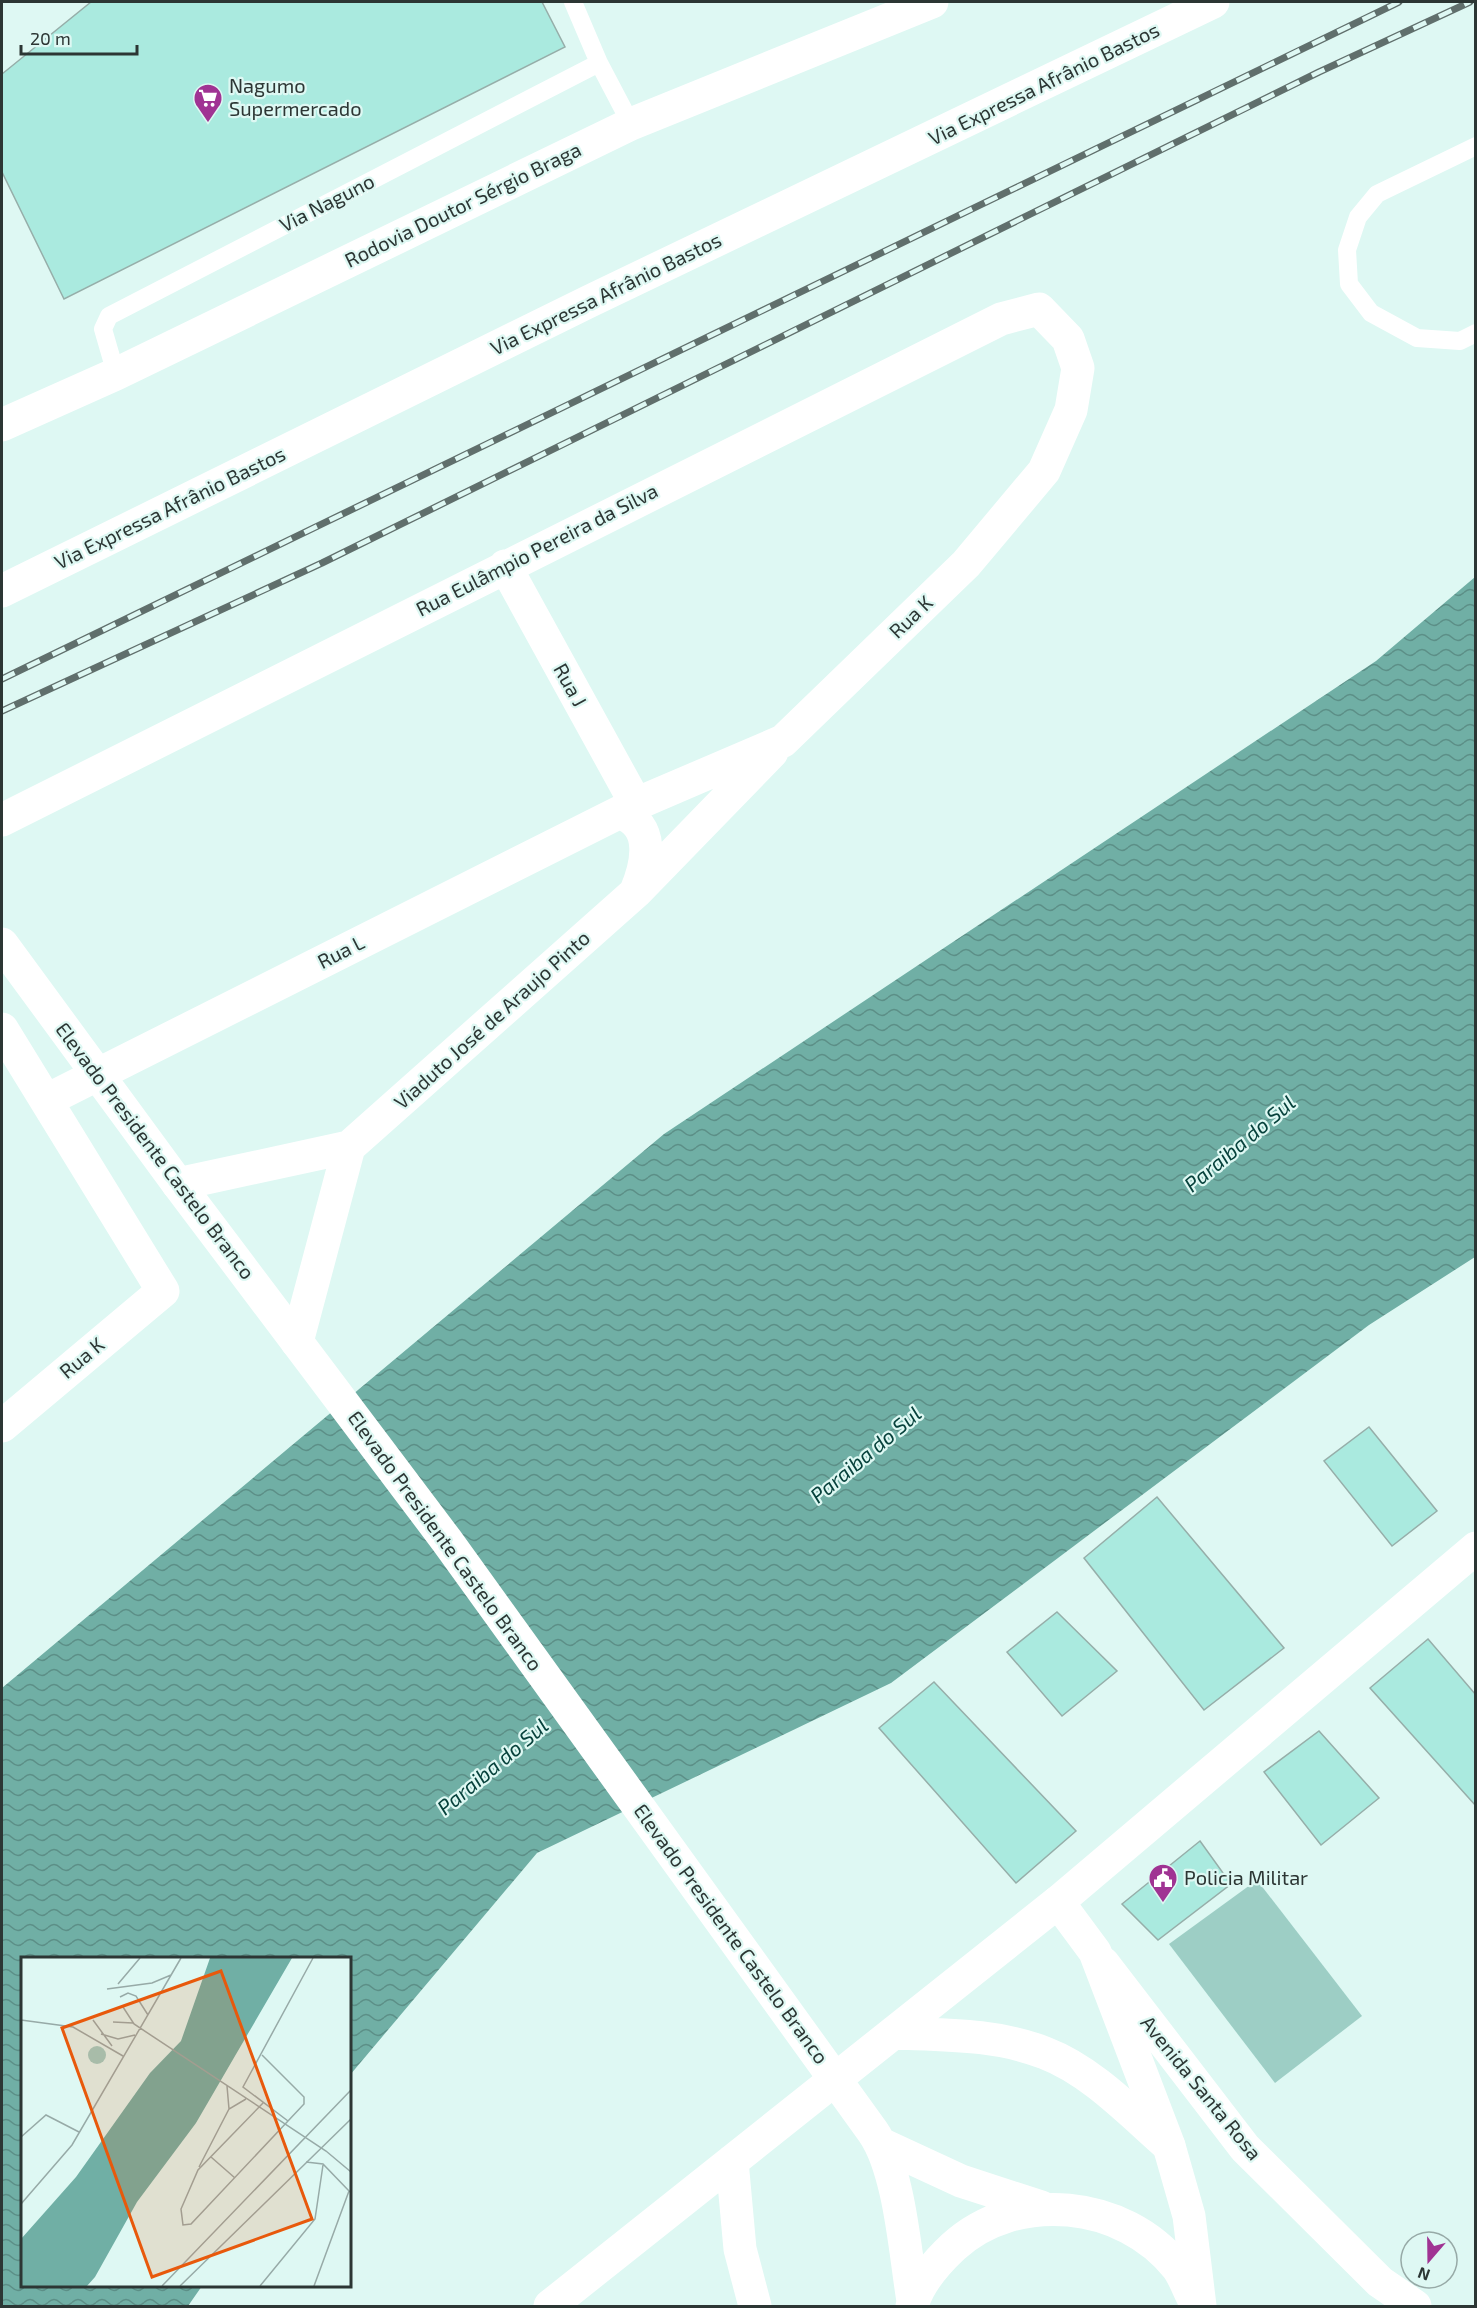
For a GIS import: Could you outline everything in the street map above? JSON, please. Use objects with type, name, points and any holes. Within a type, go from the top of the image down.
[{"type":"street","name":"Rodovia Doutor Sérgio Braga","points":[[2,425],[116,374],[631,124],[932,2]]},
{"type":"street","name":"Via Expressa Afrânio Bastos","points":[[2,591],[590,301],[1213,2]]},
{"type":"street","name":"Rua Eulâmpio Pereira da Silva","points":[[2,820],[504,566],[1001,319],[1039,309],[1068,339]]},
{"type":"street","name":"Rua K","points":[[628,808],[783,741],[966,564],[1044,471],[1071,410],[1078,368],[1068,339]]},
{"type":"street","name":"Rua J","points":[[504,566],[628,808]]},
{"type":"street","name":"Viaduto José de Araujo Pinto","points":[[178,1184],[349,1148],[636,892],[783,741]]},
{"type":"street","points":[[628,808],[645,837],[646,860],[636,892]]},
{"type":"street","name":"Rua L","points":[[47,1100],[628,808]]},
{"type":"street","name":"Elevado Presidente Castelo Branco","points":[[2,944],[178,1184],[447,1541],[877,2138]]},
{"type":"street","points":[[2,1029],[47,1100]]},
{"type":"street","name":"Rua K","points":[[2,1426],[163,1291],[47,1100]]},
{"type":"street","points":[[297,1342],[349,1148]]},
{"type":"street","points":[[550,2307],[1058,1902],[1476,1548]]},
{"type":"street","name":"Avenida Santa Rosa","points":[[1058,1902],[1245,2148],[1380,2282],[1415,2307]]},
{"type":"street","points":[[1095,1952],[1169,2146],[1189,2216],[1199,2307]]},
{"type":"street","points":[[895,2033],[987,2038],[1045,2053],[1090,2078],[1169,2146]]},
{"type":"street","points":[[877,2138],[961,2181],[1045,2208],[1095,2213],[1140,2234],[1177,2268],[1199,2307]]},
{"type":"street","points":[[877,2138],[897,2201],[913,2304]]},
{"type":"street","points":[[732,2161],[740,2249],[755,2307]]},
{"type":"street","points":[[913,2304],[935,2265],[966,2236],[1004,2216],[1045,2208]]},
{"type":"lane","points":[[573,2],[599,63],[631,124]]},
{"type":"lane","name":"Via Naguno","points":[[116,374],[103,329],[109,315],[599,63]]},
{"type":"lane","points":[[1476,146],[1377,194],[1358,217],[1347,250],[1349,284],[1371,313],[1417,338],[1460,341],[1476,333]]},
{"type":"shaded area","points":[[1257,1880],[1362,2016],[1275,2083],[1169,1944]]},
{"type":"water","name":"Paraiba do Sul","points":[[1475,577],[1475,1257],[1369,1325],[891,1683],[537,1853],[351,2074],[351,1957],[21,1957],[21,2287],[201,2287],[188,2306],[2,2306],[2,1688],[664,1134],[1376,661]]},
{"type":"building","name":"Nagumo Supermercado","points":[[91,2],[542,2],[565,47],[64,299],[2,172],[2,74]]},
{"type":"building","points":[[1369,1427],[1437,1511],[1392,1546],[1324,1461]]},
{"type":"building","points":[[1157,1497],[1284,1648],[1204,1710],[1084,1558]]},
{"type":"building","points":[[1057,1612],[1117,1671],[1062,1716],[1007,1652]]},
{"type":"building","points":[[1428,1639],[1476,1695],[1476,1806],[1370,1688]]},
{"type":"building","points":[[934,1682],[1076,1831],[1016,1883],[879,1728]]},
{"type":"building","points":[[1319,1731],[1379,1798],[1321,1845],[1264,1772]]},
{"type":"building","points":[[1200,1841],[1231,1884],[1158,1940],[1122,1904]]},
{"type":"railway","points":[[2,679],[1399,2]]},
{"type":"railway","points":[[2,711],[322,563],[1319,72],[1470,2]]},
{"type":"place","name":"Nagumo Supermercado","points":[[208,124]]},
{"type":"place","name":"Policia Militar","points":[[1163,1904]]}]
